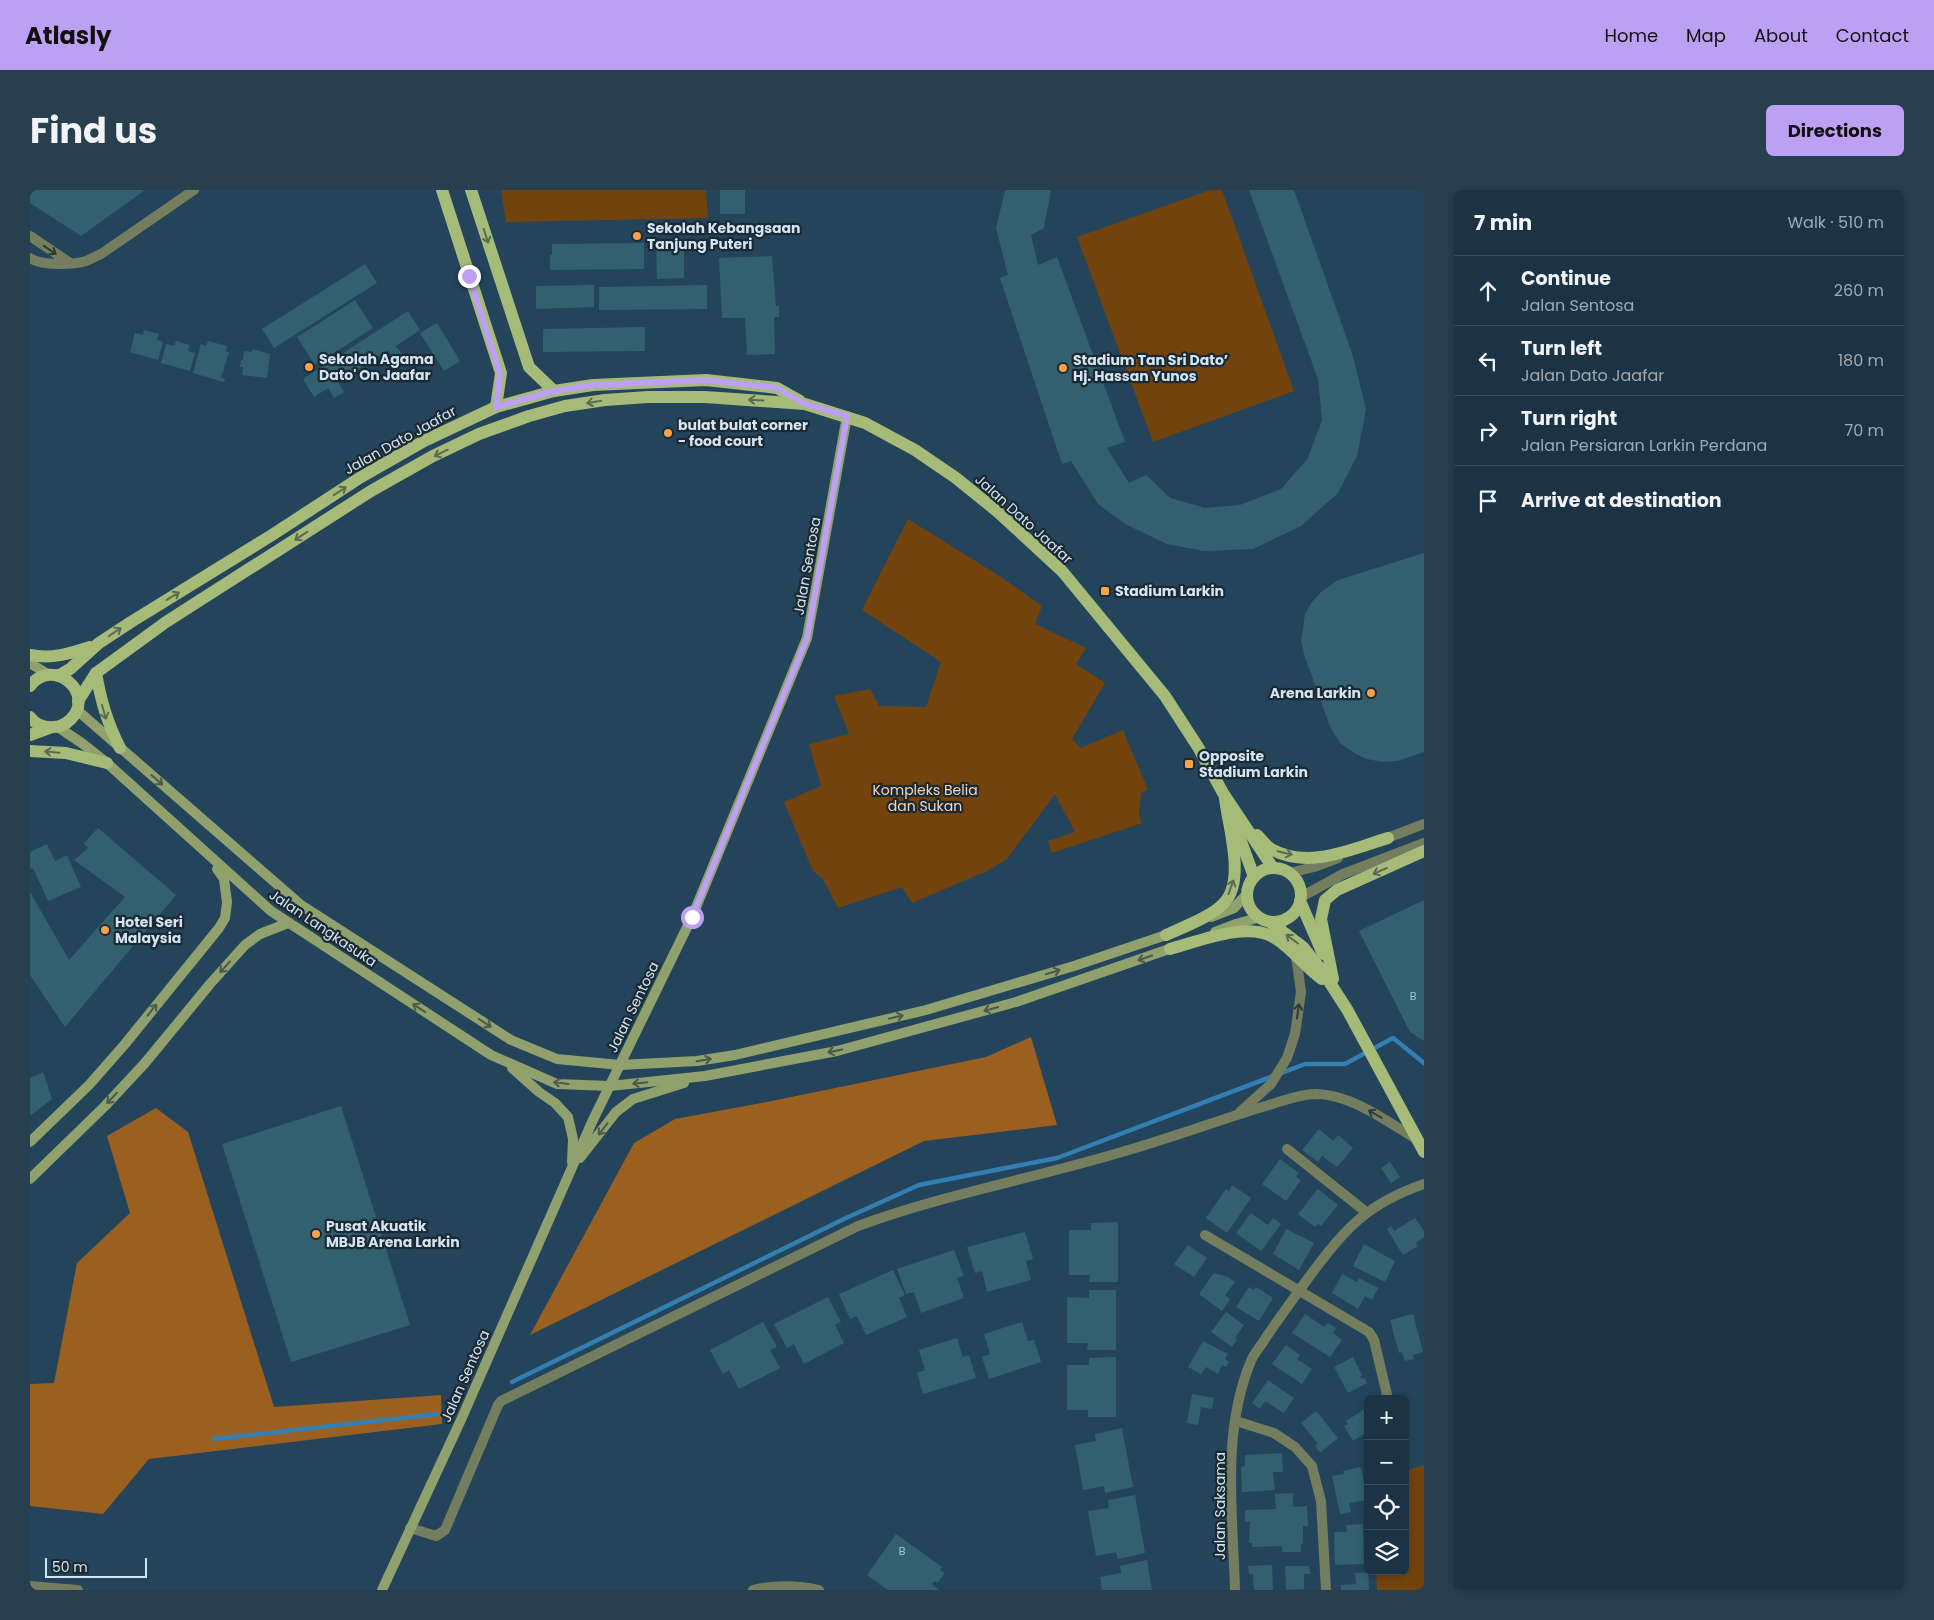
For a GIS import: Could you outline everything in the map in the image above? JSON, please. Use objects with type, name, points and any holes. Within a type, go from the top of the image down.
[{"type":"main road","points":[[442,190],[500,373],[496,407]]},
{"type":"main road","points":[[471,190],[529,367],[554,391]]},
{"type":"main road","name":"Jalan Dato Jaafar","points":[[30,686],[40,677],[54,675],[70,669],[99,643],[362,477],[424,441],[496,407],[554,391],[621,383],[706,380],[777,388],[805,404]]},
{"type":"main road","name":"Jalan Dato Jaafar","points":[[54,727],[73,718],[96,673],[166,622],[363,496],[433,456],[479,434],[529,416],[566,406],[648,396],[705,397],[805,404],[847,416],[886,433],[915,450],[956,478],[1021,532],[1062,571],[1165,696],[1198,747],[1224,795],[1273,868]]},
{"type":"main road","name":"Jalan Sentosa","points":[[382,1590],[460,1422],[572,1168],[692,917],[807,638],[847,416]]},
{"type":"main road","points":[[30,655],[57,657],[99,643]]},
{"type":"main road","points":[[30,663],[66,679],[77,692],[78,705],[120,748],[301,905],[511,1040],[557,1059],[620,1065],[697,1061],[736,1055],[926,1010],[1074,966],[1166,935],[1234,908],[1246,894],[1254,877],[1263,870],[1273,868],[1289,873],[1296,879],[1300,888],[1301,899],[1340,998],[1424,1152]]},
{"type":"main road","points":[[96,673],[100,698],[107,720],[120,748]]},
{"type":"main road","points":[[30,717],[41,726],[54,727]]},
{"type":"main road","points":[[30,735],[54,727]]},
{"type":"main road","name":"Jalan Langkasuka","points":[[54,727],[83,744],[107,763],[248,893],[288,923],[505,1062],[557,1084],[610,1086],[705,1076]]},
{"type":"main road","points":[[30,751],[66,753],[107,763]]},
{"type":"main road","points":[[1166,935],[1202,917],[1224,903],[1232,890],[1236,873],[1224,795]]},
{"type":"main road","name":"Jalan Dato Jaafar","points":[[1224,795],[1254,877]]},
{"type":"main road","points":[[1235,812],[1269,848],[1282,854],[1308,858],[1324,857],[1388,838]]},
{"type":"main road","points":[[30,1142],[89,1085],[125,1044],[219,928],[225,918],[227,902],[224,879],[199,846]]},
{"type":"main road","points":[[1333,983],[1321,919],[1325,900],[1337,890],[1424,851]]},
{"type":"main road","points":[[1246,894],[1248,906],[1257,918]]},
{"type":"main road","points":[[1270,922],[1284,920],[1294,913],[1301,899]]},
{"type":"main road","points":[[572,1168],[616,1112],[633,1099],[705,1076],[837,1051],[1016,1002],[1257,918],[1270,922],[1303,947],[1333,983]]},
{"type":"main road","points":[[30,1179],[105,1106],[245,945],[260,934],[288,923]]},
{"type":"main road","points":[[1170,949],[1239,931],[1259,932],[1275,938],[1315,974],[1333,983]]},
{"type":"main road","points":[[505,1062],[539,1092],[555,1103],[568,1117],[573,1139],[572,1168]]},
{"type":"street","points":[[30,258],[34,261],[51,264],[85,262],[101,254],[194,190]]},
{"type":"street","points":[[30,236],[70,263]]},
{"type":"street","points":[[1289,873],[1314,867],[1424,824]]},
{"type":"street","points":[[1301,899],[1343,874],[1424,843]]},
{"type":"street","points":[[1237,1115],[1275,1078],[1286,1058],[1295,1034],[1300,992],[1296,956]]},
{"type":"street","points":[[410,1528],[436,1536],[445,1530],[498,1405],[513,1395],[858,1226],[885,1216],[979,1189],[1035,1176],[1125,1151],[1290,1099],[1315,1094],[1328,1095],[1366,1109],[1417,1139]]},
{"type":"street","points":[[1287,1149],[1366,1212]]},
{"type":"street","name":"Jalan Saksama","points":[[1235,1590],[1231,1461],[1239,1397],[1252,1360],[1300,1290],[1345,1232],[1366,1212],[1382,1202],[1424,1184]]},
{"type":"street","points":[[1205,1235],[1369,1332],[1374,1340],[1387,1395]]},
{"type":"street","points":[[1236,1421],[1274,1433],[1295,1447],[1312,1466],[1321,1501],[1326,1590]]},
{"type":"street","points":[[30,1586],[78,1590]]},
{"type":"street","points":[[753,1590],[766,1586],[819,1590]]},
{"type":"green space","points":[[501,190],[706,190],[708,218],[506,222]]},
{"type":"green space","points":[[1210,190],[1222,190],[1294,391],[1153,442],[1077,237]]},
{"type":"green space","name":"Kompleks Belia dan Sukan","points":[[908,519],[998,575],[1042,606],[1035,624],[1086,648],[1076,664],[1105,683],[1072,739],[1081,748],[1123,730],[1148,790],[1141,793],[1139,816],[1142,823],[1052,853],[1048,841],[1075,832],[1055,794],[1007,859],[987,871],[912,903],[902,887],[838,908],[823,879],[813,871],[784,802],[821,786],[809,744],[849,734],[834,696],[870,689],[879,706],[926,707],[941,662],[862,610]]},
{"type":"green space","points":[[1424,1465],[1424,1590],[1377,1590],[1376,1575],[1409,1575],[1409,1470]]},
{"type":"shaded area","points":[[1031,1037],[1057,1125],[924,1141],[530,1335],[634,1143],[675,1119],[986,1057]]},
{"type":"shaded area","points":[[156,1108],[188,1132],[274,1407],[441,1395],[442,1424],[149,1459],[103,1514],[30,1506],[30,1384],[54,1383],[77,1263],[130,1213],[107,1136]]},
{"type":"building","points":[[30,190],[145,190],[81,236],[30,203]]},
{"type":"building","points":[[720,190],[745,190],[745,214],[720,214]]},
{"type":"building","name":"Stadium Tan Sri Dato’ Hj. Hassan Yunos","points":[[1005,190],[1051,190],[1044,228],[1031,235],[1038,265],[1057,257],[1125,442],[1107,448],[1129,483],[1146,475],[1170,498],[1205,508],[1240,505],[1281,489],[1308,458],[1322,420],[1318,379],[1249,190],[1294,190],[1353,356],[1366,410],[1357,456],[1338,493],[1301,526],[1253,549],[1204,551],[1167,544],[1125,524],[1098,504],[1071,461],[1062,464],[1000,278],[1008,275],[996,228]]},
{"type":"building","points":[[684,239],[684,278],[657,279],[656,240]]},
{"type":"building","points":[[644,243],[644,269],[550,270],[552,244]]},
{"type":"building","points":[[772,256],[776,306],[779,306],[779,317],[774,317],[775,354],[747,355],[745,318],[722,318],[719,258]]},
{"type":"building","points":[[365,264],[377,283],[274,348],[262,329]]},
{"type":"building","points":[[594,285],[594,307],[536,309],[536,286]]},
{"type":"building","points":[[707,285],[707,309],[599,310],[599,287]]},
{"type":"building","points":[[355,300],[373,328],[315,365],[297,337]]},
{"type":"building","points":[[408,311],[420,330],[396,346],[402,354],[394,359],[388,350],[338,382],[344,392],[334,398],[328,388],[314,397],[303,379]]},
{"type":"building","points":[[437,323],[460,361],[444,371],[420,333]]},
{"type":"building","points":[[645,327],[645,351],[543,352],[543,329]]},
{"type":"building","points":[[144,330],[159,334],[157,340],[163,342],[158,360],[130,352],[135,333],[143,335]]},
{"type":"building","points":[[176,341],[190,345],[188,351],[195,353],[190,371],[161,363],[166,344],[174,346]]},
{"type":"building","points":[[208,341],[227,346],[226,352],[229,352],[221,378],[225,379],[224,382],[193,373],[201,344],[206,346]]},
{"type":"building","points":[[252,349],[270,354],[267,378],[242,375],[243,367],[240,367],[244,351],[252,352]]},
{"type":"building","name":"Arena Larkin","points":[[1424,553],[1424,752],[1397,761],[1382,762],[1367,759],[1341,744],[1331,729],[1301,642],[1305,614],[1321,592],[1338,580]]},
{"type":"building","points":[[98,828],[176,895],[65,1027],[30,975],[30,892],[69,960],[125,897],[74,860],[88,848],[84,843]]},
{"type":"building","points":[[47,844],[55,861],[67,855],[81,887],[48,901],[33,868],[30,869],[30,852]]},
{"type":"building","points":[[1424,900],[1424,1041],[1410,1032],[1359,931]]},
{"type":"building","points":[[43,1072],[52,1099],[30,1116],[30,1078]]},
{"type":"building","name":"Pusat Akuatik MBJB Arena Larkin","points":[[341,1106],[410,1325],[291,1362],[222,1144]]},
{"type":"building","points":[[1319,1129],[1333,1141],[1338,1135],[1353,1148],[1337,1167],[1322,1156],[1318,1162],[1302,1150]]},
{"type":"building","points":[[1280,1159],[1299,1173],[1296,1177],[1301,1180],[1286,1201],[1262,1184]]},
{"type":"building","points":[[1390,1162],[1400,1177],[1391,1183],[1381,1168]]},
{"type":"building","points":[[1232,1185],[1251,1198],[1227,1233],[1206,1218],[1226,1189],[1229,1191]]},
{"type":"building","points":[[1318,1189],[1338,1205],[1321,1226],[1318,1224],[1315,1227],[1298,1214]]},
{"type":"building","points":[[1251,1213],[1268,1225],[1273,1218],[1281,1224],[1261,1251],[1236,1233]]},
{"type":"building","points":[[1415,1218],[1424,1231],[1424,1237],[1416,1243],[1418,1246],[1403,1255],[1387,1229],[1391,1226],[1394,1231]]},
{"type":"building","points":[[1118,1222],[1118,1282],[1089,1282],[1090,1275],[1069,1275],[1069,1230],[1091,1230],[1091,1223]]},
{"type":"building","points":[[1286,1229],[1314,1243],[1299,1270],[1273,1254]]},
{"type":"building","points":[[1025,1232],[1033,1259],[1026,1261],[1031,1280],[987,1292],[982,1271],[975,1273],[967,1247]]},
{"type":"building","points":[[1364,1244],[1395,1261],[1385,1282],[1353,1266]]},
{"type":"building","points":[[1188,1245],[1207,1258],[1194,1277],[1174,1264]]},
{"type":"building","points":[[954,1250],[964,1276],[957,1278],[964,1298],[921,1313],[914,1292],[906,1294],[897,1269]]},
{"type":"building","points":[[893,1270],[905,1295],[899,1298],[907,1317],[866,1335],[857,1316],[850,1319],[839,1294]]},
{"type":"building","points":[[1214,1273],[1228,1277],[1235,1282],[1225,1295],[1230,1299],[1222,1311],[1199,1294]]},
{"type":"building","points":[[1342,1274],[1357,1282],[1359,1278],[1378,1288],[1372,1300],[1365,1296],[1358,1309],[1332,1293]]},
{"type":"building","points":[[1249,1287],[1254,1290],[1256,1287],[1273,1298],[1259,1321],[1236,1307]]},
{"type":"building","points":[[1089,1290],[1116,1290],[1116,1350],[1087,1350],[1088,1343],[1067,1343],[1067,1297],[1089,1298]]},
{"type":"building","points":[[828,1297],[841,1322],[835,1325],[844,1343],[804,1364],[794,1344],[787,1348],[774,1324]]},
{"type":"building","points":[[1226,1312],[1244,1325],[1235,1338],[1237,1340],[1232,1347],[1211,1332]]},
{"type":"building","points":[[1305,1314],[1324,1327],[1328,1323],[1336,1328],[1333,1333],[1342,1340],[1330,1357],[1292,1333]]},
{"type":"building","points":[[1413,1314],[1423,1352],[1413,1355],[1414,1359],[1405,1361],[1402,1352],[1399,1353],[1390,1320]]},
{"type":"building","points":[[763,1322],[777,1347],[770,1350],[780,1368],[739,1389],[729,1370],[723,1374],[710,1350]]},
{"type":"building","points":[[1022,1322],[1028,1341],[1034,1340],[1041,1362],[989,1379],[982,1357],[990,1354],[984,1334]]},
{"type":"building","points":[[957,1338],[963,1357],[969,1355],[976,1378],[923,1394],[917,1373],[925,1370],[919,1350]]},
{"type":"building","points":[[1203,1341],[1228,1354],[1225,1359],[1229,1362],[1226,1367],[1222,1365],[1218,1374],[1206,1367],[1201,1374],[1188,1367]]},
{"type":"building","points":[[1286,1345],[1300,1355],[1297,1359],[1312,1369],[1302,1384],[1272,1364]]},
{"type":"building","points":[[1116,1357],[1116,1417],[1088,1417],[1088,1410],[1067,1410],[1067,1365],[1089,1365],[1089,1358]]},
{"type":"building","points":[[1353,1357],[1362,1375],[1361,1379],[1364,1378],[1367,1383],[1348,1393],[1334,1367]]},
{"type":"building","points":[[1268,1380],[1294,1398],[1284,1413],[1265,1401],[1260,1409],[1252,1403]]},
{"type":"building","points":[[1192,1394],[1214,1398],[1212,1409],[1201,1407],[1198,1425],[1187,1423]]},
{"type":"building","points":[[1364,1410],[1364,1434],[1353,1441],[1344,1426],[1348,1424],[1346,1421]]},
{"type":"building","points":[[1316,1411],[1338,1438],[1320,1453],[1315,1446],[1318,1444],[1301,1423]]},
{"type":"building","points":[[1122,1428],[1133,1487],[1105,1493],[1104,1486],[1083,1490],[1075,1445],[1096,1441],[1095,1434]]},
{"type":"building","points":[[1282,1453],[1283,1472],[1273,1472],[1275,1490],[1242,1492],[1241,1467],[1245,1466],[1245,1455]]},
{"type":"building","points":[[1361,1467],[1364,1484],[1364,1500],[1349,1503],[1351,1512],[1340,1514],[1332,1476],[1344,1474],[1343,1471]]},
{"type":"building","points":[[1293,1493],[1293,1507],[1307,1506],[1308,1526],[1303,1526],[1301,1552],[1282,1552],[1282,1546],[1252,1547],[1252,1543],[1249,1543],[1250,1521],[1245,1522],[1245,1510],[1276,1509],[1275,1494]]},
{"type":"building","points":[[1135,1495],[1145,1553],[1118,1559],[1116,1552],[1096,1556],[1088,1511],[1109,1508],[1108,1500]]},
{"type":"building","points":[[1363,1524],[1364,1564],[1335,1565],[1334,1532],[1347,1532],[1346,1525]]},
{"type":"building","points":[[896,1534],[942,1567],[940,1570],[945,1573],[937,1583],[934,1581],[932,1584],[939,1590],[888,1590],[867,1575]]},
{"type":"building","points":[[1147,1560],[1152,1590],[1102,1590],[1100,1577],[1121,1573],[1120,1566]]},
{"type":"building","points":[[1272,1565],[1273,1590],[1254,1590],[1253,1574],[1249,1574],[1248,1566]]},
{"type":"building","points":[[1285,1566],[1309,1566],[1310,1574],[1304,1574],[1304,1589],[1286,1590]]},
{"type":"building","points":[[1364,1572],[1364,1575],[1368,1575],[1369,1590],[1341,1590],[1341,1585],[1356,1584],[1355,1573]]},
{"type":"waterway","points":[[512,1382],[846,1218],[919,1185],[1057,1158],[1305,1064],[1345,1064],[1393,1038],[1424,1063]]},
{"type":"waterway","points":[[214,1439],[438,1414]]},
{"type":"place","name":"Sekolah Kebangsaan Tanjung Puteri","points":[[637,236]]},
{"type":"place","name":"Sekolah Agama Dato' On Jaafar","points":[[309,367]]},
{"type":"place","name":"Stadium Tan Sri Dato’ Hj. Hassan Yunos","points":[[1063,368]]},
{"type":"place","name":"bulat bulat corner - food court","points":[[668,433]]},
{"type":"place","name":"Stadium Larkin","points":[[1105,591]]},
{"type":"place","name":"Arena Larkin","points":[[1371,693]]},
{"type":"place","name":"Opposite Stadium Larkin","points":[[1189,764]]},
{"type":"place","name":"Hotel Seri Malaysia","points":[[105,930]]},
{"type":"place","name":"Pusat Akuatik MBJB Arena Larkin","points":[[316,1234]]},
{"type":"route","points":[[469,276],[500,373],[496,407],[554,391],[593,385],[706,380],[777,388],[805,404],[847,416],[807,638],[692,917]]}]
